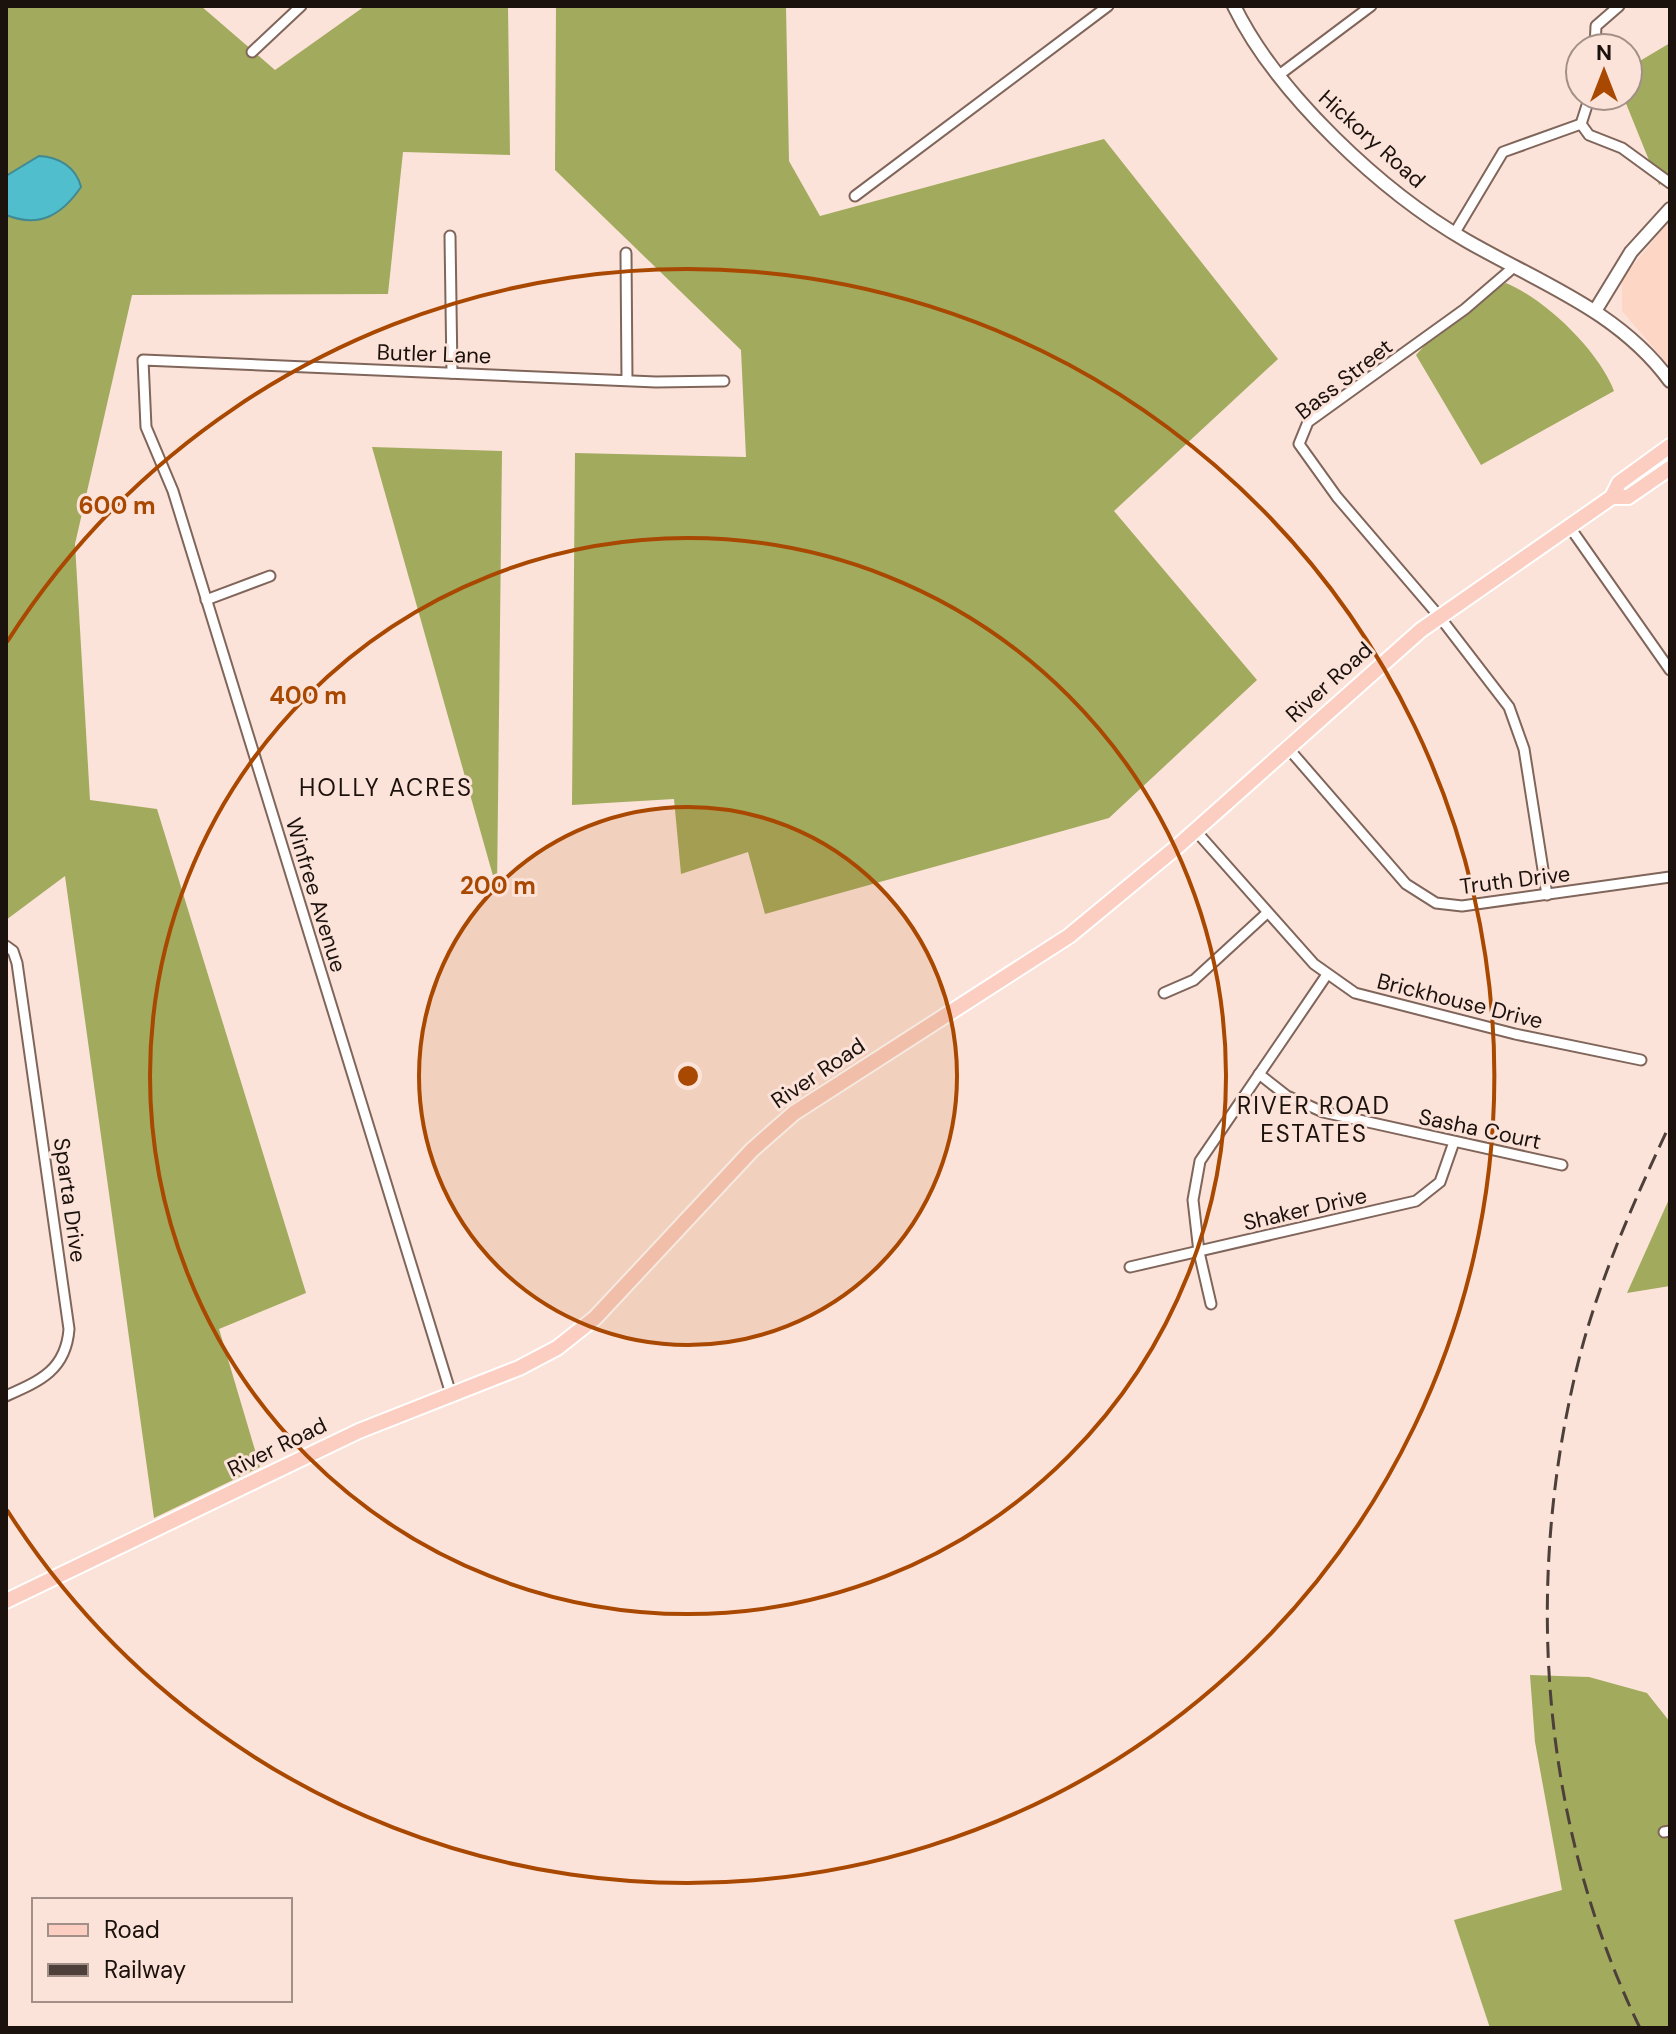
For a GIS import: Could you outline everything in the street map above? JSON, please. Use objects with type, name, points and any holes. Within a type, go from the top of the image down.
[{"type":"main road","name":"Hickory Road","points":[[1234,6],[1279,75],[1354,155],[1454,234],[1595,311]]},
{"type":"main road","points":[[1670,209],[1631,252],[1595,311],[1640,345],[1670,381]]},
{"type":"main road","name":"River Road","points":[[6,1601],[359,1431],[528,1364],[577,1334],[629,1284],[752,1150],[794,1113],[1030,964],[1099,913],[1439,616],[1612,497],[1619,483],[1670,446]]},
{"type":"main road","name":"River Road","points":[[1612,497],[1628,497],[1670,468]]},
{"type":"street","points":[[855,196],[1108,6]]},
{"type":"street","points":[[1279,75],[1371,6]]},
{"type":"street","points":[[1596,32],[1596,26],[1619,6]]},
{"type":"street","points":[[252,52],[296,7]]},
{"type":"street","points":[[1581,124],[1585,112]]},
{"type":"street","points":[[1454,234],[1503,152],[1581,124]]},
{"type":"street","points":[[1581,124],[1589,135],[1622,148],[1670,183]]},
{"type":"street","points":[[450,236],[452,373]]},
{"type":"street","points":[[626,253],[627,380]]},
{"type":"street","name":"Bass Street","points":[[1515,266],[1465,309],[1308,422],[1299,437],[1301,451],[1439,616],[1501,695],[1516,722],[1524,749],[1547,895]]},
{"type":"street","name":"Butler Lane","points":[[143,360],[627,380],[724,381]]},
{"type":"street","name":"Winfree Avenue","points":[[143,360],[143,409],[150,443],[173,491],[451,1394]]},
{"type":"street","points":[[1569,526],[1670,670]]},
{"type":"street","points":[[206,600],[270,576]]},
{"type":"street","name":"Truth Drive","points":[[1288,748],[1379,857],[1424,898],[1462,906],[1670,877]]},
{"type":"street","name":"Brickhouse Drive","points":[[1195,830],[1326,976],[1371,999],[1641,1060]]},
{"type":"street","points":[[1164,993],[1194,980],[1267,913]]},
{"type":"street","name":"Sparta Drive","points":[[6,946],[16,956],[20,978],[69,1329],[65,1354],[56,1368],[6,1396]]},
{"type":"street","points":[[1211,1304],[1199,1252],[1193,1200],[1196,1174],[1207,1148],[1326,976]]},
{"type":"street","name":"Sasha Court","points":[[1259,1074],[1287,1096],[1323,1112],[1562,1165]]},
{"type":"street","name":"Shaker Drive","points":[[1130,1267],[1416,1201],[1440,1182],[1454,1142]]},
{"type":"shaded area","points":[[1670,220],[1670,367],[1622,311],[1622,279]]},
{"type":"green space","points":[[6,6],[201,6],[275,70],[365,6],[508,6],[510,155],[403,152],[388,294],[132,295],[75,544],[90,800],[157,809],[306,1293],[219,1329],[260,1467],[154,1518],[65,876],[6,920]]},
{"type":"green space","points":[[556,6],[786,6],[789,161],[820,216],[1104,139],[1278,359],[1114,511],[1257,680],[1109,818],[765,914],[748,852],[681,874],[674,799],[572,805],[575,453],[746,457],[741,350],[555,170]]},
{"type":"green space","points":[[1670,43],[1670,178],[1659,185],[1629,112],[1644,112],[1644,58]]},
{"type":"green space","points":[[1506,283],[1538,301],[1569,328],[1596,359],[1614,391],[1481,465],[1416,355],[1459,307]]},
{"type":"green space","points":[[372,447],[502,451],[497,890]]},
{"type":"green space","points":[[1670,1197],[1670,1286],[1627,1293]]},
{"type":"green space","points":[[1530,1675],[1589,1677],[1647,1693],[1670,1722],[1670,2028],[1490,2028],[1454,1920],[1562,1890],[1535,1742]]},
{"type":"water","points":[[39,156],[66,164],[81,187],[65,205],[48,217],[29,220],[6,215],[6,176]]},
{"type":"railway","points":[[1640,2028],[1606,1949],[1580,1866],[1562,1782],[1551,1697],[1547,1611],[1551,1525],[1562,1439],[1580,1355],[1608,1267],[1670,1124]]},
{"type":"district","name":"HOLLY ACRES","points":[[386,787]]},
{"type":"district","name":"RIVER ROAD ESTATES","points":[[1314,1119]]}]
